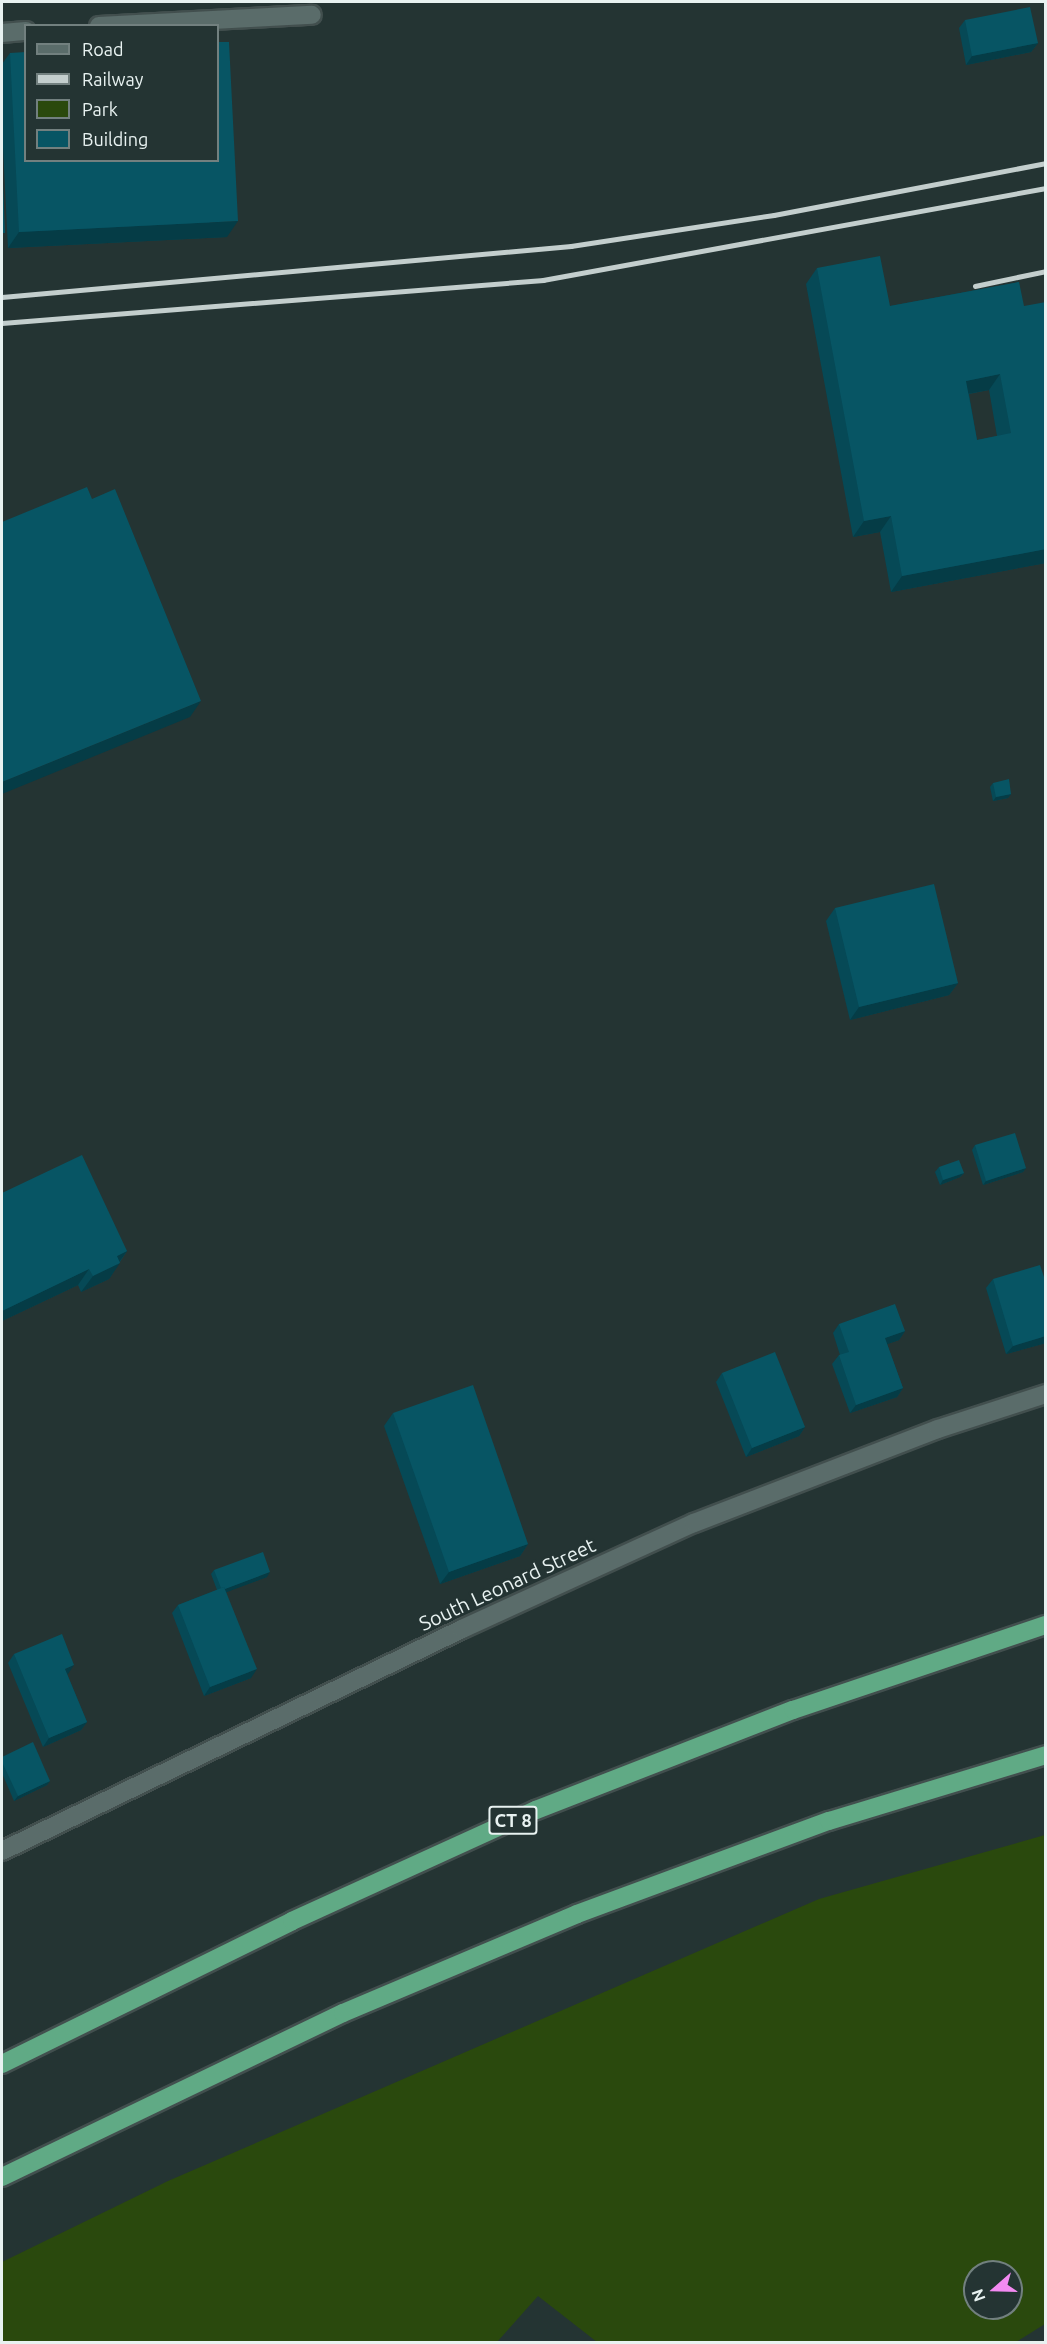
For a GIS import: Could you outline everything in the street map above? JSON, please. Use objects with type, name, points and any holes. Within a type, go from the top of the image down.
[{"type":"highway","name":"CT 8","points":[[2,2064],[292,1921],[536,1810],[793,1710],[1046,1625]]},
{"type":"highway","points":[[2,2177],[343,2013],[577,1914],[829,1821],[1046,1755]]},
{"type":"street","points":[[138,24],[312,15]]},
{"type":"street","points":[[2,33],[24,31]]},
{"type":"street","name":"South Leonard Street","points":[[2,1851],[462,1629],[694,1523],[938,1429],[1046,1394]]},
{"type":"green space","points":[[1045,1835],[1045,2324],[1016,2342],[597,2342],[538,2296],[497,2342],[2,2342],[2,2262],[168,2181],[819,1899]]},
{"type":"building","points":[[1030,7],[1038,43],[972,56],[965,20]]},
{"type":"building","points":[[219,42],[229,42],[238,221],[19,232],[10,53],[24,52],[24,162],[219,162]]},
{"type":"building","points":[[2,158],[5,233],[2,233]]},
{"type":"building","points":[[880,256],[890,306],[1019,282],[1024,306],[1046,302],[1046,549],[902,576],[891,516],[864,521],[817,268]],"holes":[[[1000,374],[1011,433],[977,440],[966,381]]]},
{"type":"building","points":[[87,487],[92,499],[115,489],[201,701],[2,782],[2,522]]},
{"type":"building","points":[[1009,779],[1011,794],[996,797],[993,783]]},
{"type":"building","points":[[934,884],[958,983],[859,1007],[835,908]]},
{"type":"building","points":[[1015,1133],[1026,1168],[986,1181],[975,1145]]},
{"type":"building","points":[[82,1155],[127,1251],[117,1256],[120,1263],[93,1276],[89,1269],[2,1311],[2,1193]]},
{"type":"building","points":[[959,1160],[964,1173],[943,1180],[939,1167]]},
{"type":"building","points":[[1040,1265],[1046,1283],[1046,1336],[1013,1346],[993,1279]]},
{"type":"building","points":[[895,1304],[905,1331],[885,1338],[903,1388],[856,1405],[839,1355],[849,1352],[839,1324]]},
{"type":"building","points":[[775,1352],[805,1427],[752,1448],[722,1373]]},
{"type":"building","points":[[473,1385],[528,1544],[449,1572],[393,1413]]},
{"type":"building","points":[[263,1552],[270,1572],[225,1589],[221,1588],[214,1570]]},
{"type":"building","points":[[224,1587],[257,1669],[210,1687],[178,1605]]},
{"type":"building","points":[[62,1634],[74,1665],[65,1669],[87,1722],[49,1738],[14,1654]]},
{"type":"building","points":[[33,1742],[50,1781],[18,1796],[2,1762],[2,1757]]},
{"type":"railway","points":[[2,297],[571,246],[774,215],[1046,163]]},
{"type":"railway","points":[[2,323],[543,280],[1046,188]]},
{"type":"railway","points":[[975,286],[1046,271]]}]
